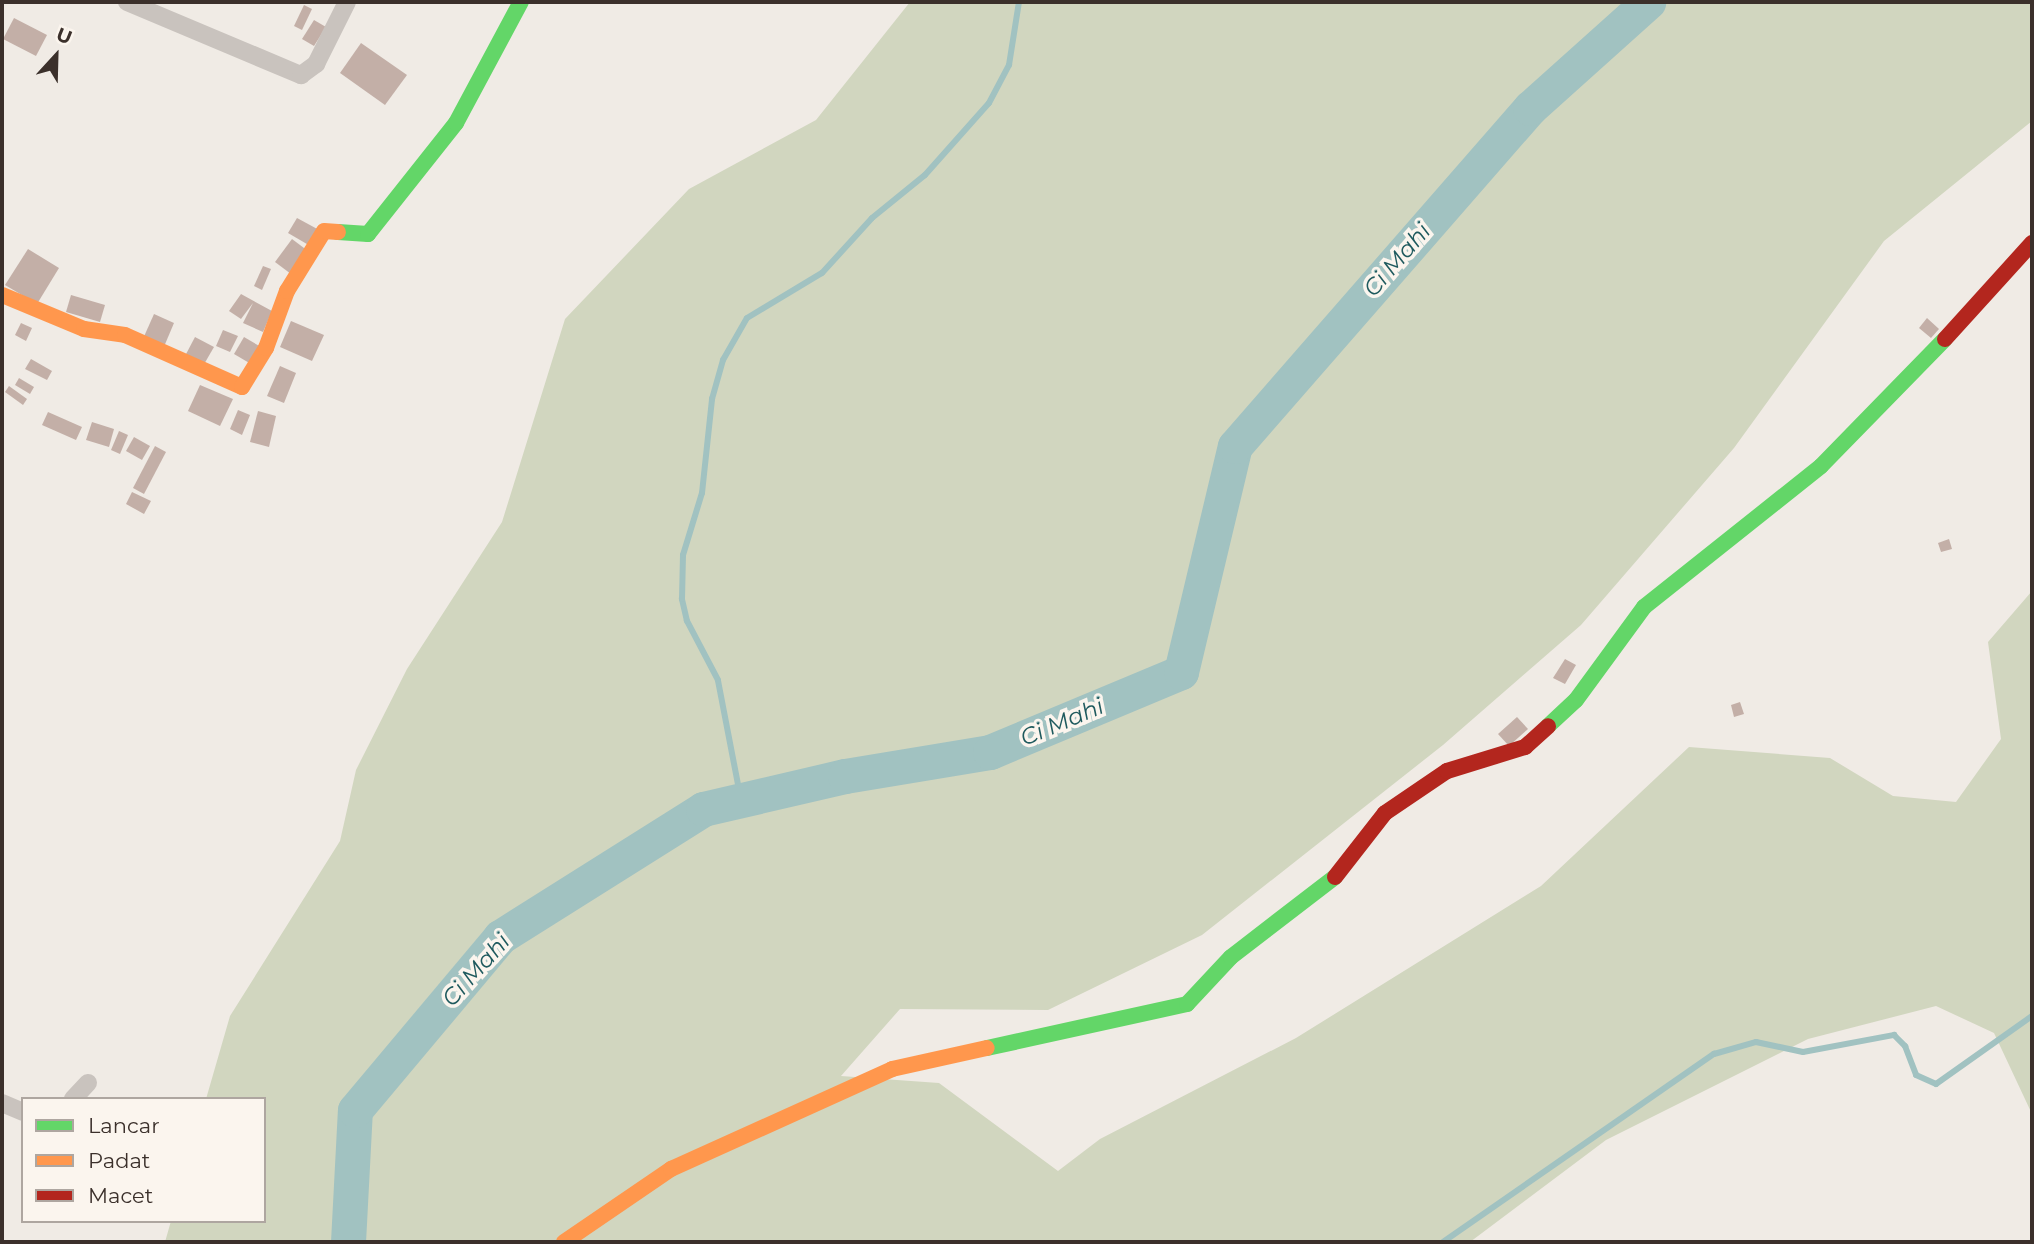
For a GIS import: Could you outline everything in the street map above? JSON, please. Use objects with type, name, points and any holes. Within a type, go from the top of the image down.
[{"type":"street","points":[[127,2],[301,75],[316,64],[347,2]]},
{"type":"street","points":[[2,295],[84,329],[125,335],[242,387],[266,348],[287,291],[324,231],[368,234],[456,123],[521,2]]},
{"type":"street","points":[[564,1242],[671,1169],[892,1069],[1186,1004],[1231,957],[1338,874],[1385,813],[1447,771],[1525,747],[1576,700],[1644,607],[1821,466],[1888,402],[2032,243]]},
{"type":"street","points":[[75,1097],[88,1083]]},
{"type":"street","points":[[2,1103],[21,1111]]},
{"type":"green space","points":[[910,2],[2032,2],[2032,121],[1884,241],[1734,448],[1581,625],[1443,745],[1202,935],[1048,1010],[900,1009],[841,1076],[939,1083],[1058,1171],[1100,1139],[1296,1038],[1541,886],[1689,747],[1830,758],[1893,796],[1956,802],[2001,739],[1988,642],[2032,591],[2032,1114],[1994,1033],[1936,1006],[1808,1039],[1606,1140],[1470,1242],[165,1242],[170,1223],[266,1223],[266,1097],[207,1097],[230,1016],[340,841],[356,770],[407,669],[502,522],[565,319],[689,189],[816,120]]},
{"type":"building","points":[[304,5],[312,9],[302,30],[294,26]]},
{"type":"building","points":[[14,18],[47,35],[36,56],[3,39]]},
{"type":"building","points":[[314,20],[326,27],[314,46],[302,39]]},
{"type":"building","points":[[361,43],[407,75],[385,105],[340,73]]},
{"type":"building","points":[[297,218],[321,231],[312,247],[288,233]]},
{"type":"building","points":[[292,239],[308,251],[291,274],[275,262]]},
{"type":"building","points":[[28,249],[59,268],[37,304],[5,285]]},
{"type":"building","points":[[263,266],[271,269],[262,290],[254,286]]},
{"type":"building","points":[[241,294],[272,311],[263,332],[243,323],[253,303],[241,319],[229,311]]},
{"type":"building","points":[[71,295],[105,305],[100,322],[66,312]]},
{"type":"building","points":[[154,314],[174,323],[163,349],[142,341]]},
{"type":"building","points":[[1927,318],[1939,329],[1931,338],[1919,328]]},
{"type":"building","points":[[291,321],[324,335],[312,361],[280,347]]},
{"type":"building","points":[[21,323],[32,328],[26,341],[15,335]]},
{"type":"building","points":[[223,330],[238,336],[230,352],[216,346]]},
{"type":"building","points":[[195,337],[214,347],[203,366],[185,356]]},
{"type":"building","points":[[244,337],[261,347],[251,364],[234,354]]},
{"type":"building","points":[[31,359],[52,371],[47,380],[25,369]]},
{"type":"building","points":[[280,366],[296,373],[284,403],[267,396]]},
{"type":"building","points":[[19,378],[34,387],[30,394],[15,385]]},
{"type":"building","points":[[200,385],[233,399],[220,426],[188,411]]},
{"type":"building","points":[[9,386],[27,399],[23,405],[5,392]]},
{"type":"building","points":[[238,410],[250,415],[242,435],[230,429]]},
{"type":"building","points":[[258,411],[276,416],[269,447],[250,442]]},
{"type":"building","points":[[48,412],[82,427],[76,440],[42,425]]},
{"type":"building","points":[[92,422],[114,429],[109,447],[86,440]]},
{"type":"building","points":[[119,431],[128,435],[120,454],[111,450]]},
{"type":"building","points":[[134,437],[150,446],[142,460],[126,451]]},
{"type":"building","points":[[155,446],[166,452],[144,494],[133,488]]},
{"type":"building","points":[[132,492],[151,501],[144,514],[126,504]]},
{"type":"building","points":[[1949,539],[1952,549],[1941,552],[1938,543]]},
{"type":"building","points":[[1565,659],[1576,665],[1565,684],[1553,678]]},
{"type":"building","points":[[1740,702],[1744,714],[1734,717],[1731,705]]},
{"type":"building","points":[[1517,717],[1528,729],[1509,746],[1498,734]]},
{"type":"waterway","points":[[741,800],[718,680],[687,621],[682,599],[683,555],[702,493],[712,399],[723,360],[747,318],[822,273],[872,218],[925,175],[989,103],[1009,65],[1019,2]]},
{"type":"waterway","name":"Ci Mahi","points":[[348,1242],[355,1110],[500,937],[703,809],[845,776],[990,752],[1181,672],[1235,446],[1530,108],[1648,2]]},
{"type":"waterway","points":[[1443,1242],[1714,1054],[1756,1042],[1803,1052],[1894,1035],[1905,1046],[1916,1075],[1936,1084],[2032,1016]]},
{"type":"traffic: fast","points":[[338,232],[368,234],[456,123],[521,2]]},
{"type":"traffic: fast","points":[[1548,726],[1576,700],[1644,607],[1821,466],[1945,339]]},
{"type":"traffic: fast","points":[[987,1048],[1187,1004],[1231,957],[1335,877]]},
{"type":"traffic: slow","points":[[2,295],[84,329],[125,335],[242,387],[266,348],[287,291],[324,231],[338,232]]},
{"type":"traffic: slow","points":[[564,1242],[671,1169],[892,1069],[987,1048]]},
{"type":"traffic: jam","points":[[1945,339],[2032,243]]},
{"type":"traffic: jam","points":[[1335,877],[1385,813],[1447,771],[1525,747],[1548,726]]}]
